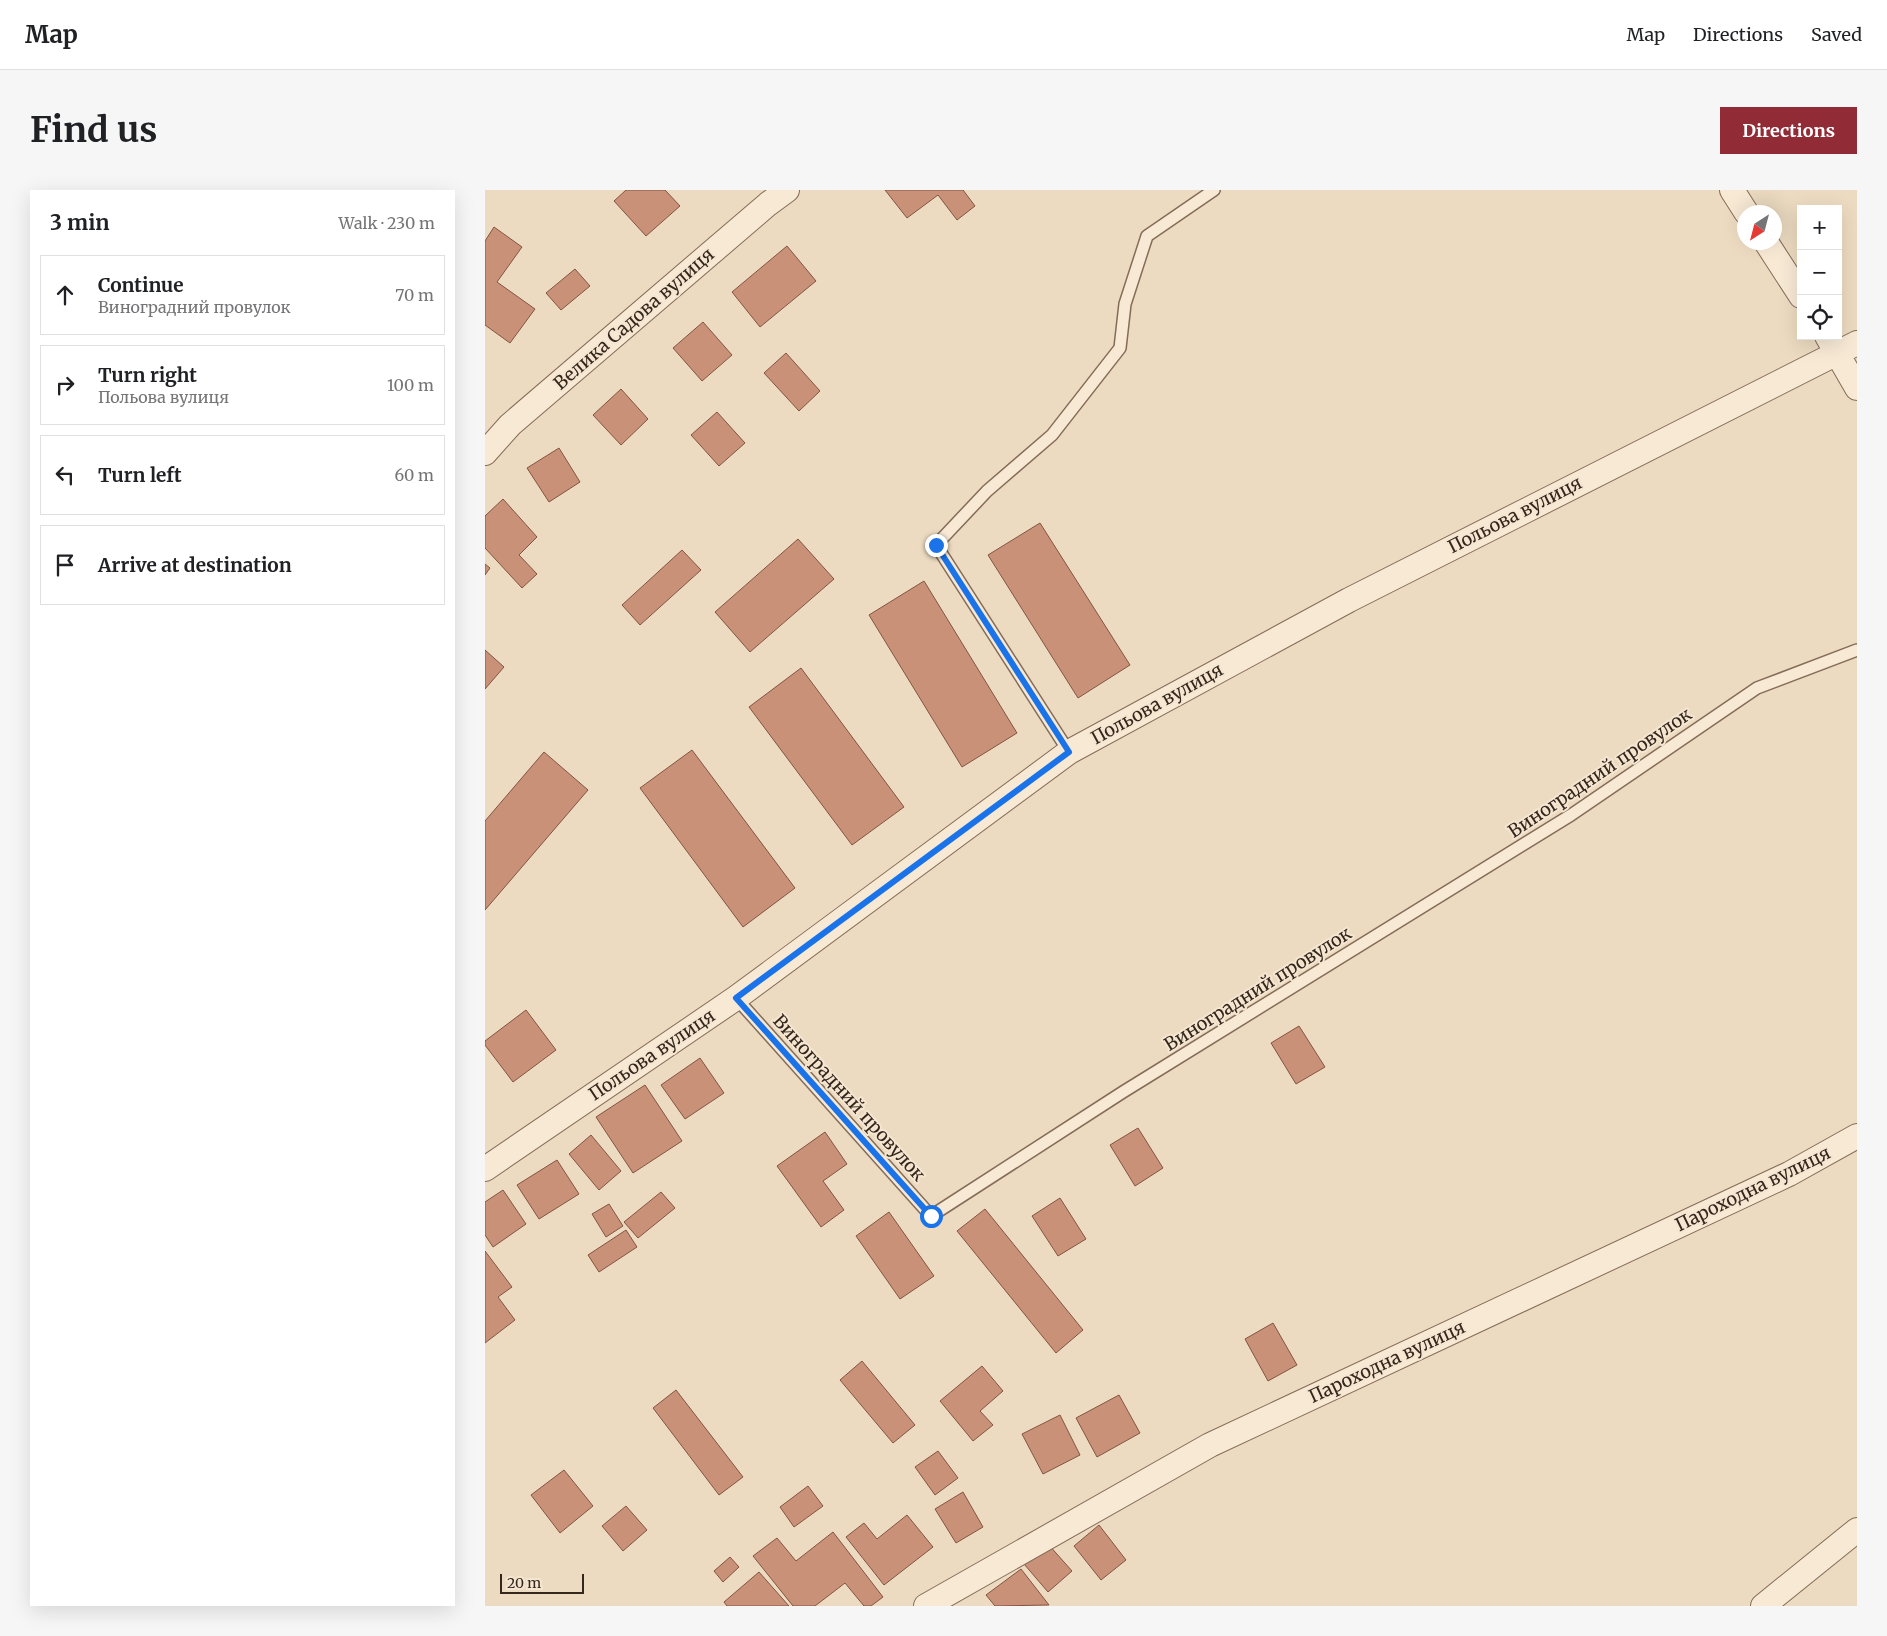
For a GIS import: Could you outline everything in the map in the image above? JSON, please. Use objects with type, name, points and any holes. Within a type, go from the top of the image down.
[{"type":"street","name":"Велика Садова вулиця","points":[[485,453],[511,426],[768,204],[787,190]]},
{"type":"street","points":[[1731,190],[1741,205]]},
{"type":"street","points":[[1771,250],[1800,295]]},
{"type":"street","name":"Польова вулиця","points":[[485,1170],[736,998],[1069,752],[1349,600],[1841,344]]},
{"type":"street","points":[[1841,344],[1857,388]]},
{"type":"street","name":"Пароходна вулиця","points":[[926,1606],[1210,1445],[1789,1174],[1857,1136]]},
{"type":"street","points":[[1763,1606],[1857,1530]]},
{"type":"lane","points":[[1069,752],[936,545],[987,491],[1052,435],[1120,348],[1125,304],[1147,236],[1214,190]]},
{"type":"lane","name":"Виноградний провулок","points":[[736,998],[931,1216],[1123,1092],[1563,820],[1757,688],[1857,650]]},
{"type":"building","points":[[626,190],[665,190],[680,206],[646,236],[614,201]]},
{"type":"building","points":[[885,190],[963,190],[975,206],[957,220],[938,195],[907,218]]},
{"type":"building","points":[[494,227],[522,247],[497,282],[535,309],[510,343],[485,325],[485,241]]},
{"type":"building","points":[[787,246],[816,281],[760,327],[732,292]]},
{"type":"building","points":[[575,269],[590,286],[561,310],[546,293]]},
{"type":"building","points":[[703,322],[732,355],[702,381],[673,348]]},
{"type":"building","points":[[786,353],[820,391],[799,411],[764,373]]},
{"type":"building","points":[[621,389],[648,419],[621,445],[593,415]]},
{"type":"building","points":[[717,412],[745,443],[719,466],[691,435]]},
{"type":"building","points":[[559,448],[580,482],[549,502],[527,468]]},
{"type":"building","points":[[503,499],[537,537],[519,555],[537,574],[522,588],[485,548],[485,516]]},
{"type":"building","points":[[1040,523],[1130,665],[1078,698],[988,555]]},
{"type":"building","points":[[798,539],[834,579],[750,652],[715,612]]},
{"type":"building","points":[[682,550],[701,570],[640,625],[622,605]]},
{"type":"building","points":[[485,564],[490,568],[485,575]]},
{"type":"building","points":[[924,581],[1017,733],[962,767],[869,615]]},
{"type":"building","points":[[485,650],[504,667],[485,689]]},
{"type":"building","points":[[801,668],[904,807],[852,845],[749,707]]},
{"type":"building","points":[[692,750],[795,888],[743,927],[640,788]]},
{"type":"building","points":[[544,752],[588,790],[485,910],[485,821]]},
{"type":"building","points":[[526,1010],[556,1050],[513,1082],[485,1045],[485,1041]]},
{"type":"building","points":[[1299,1026],[1325,1067],[1296,1084],[1271,1043]]},
{"type":"building","points":[[700,1058],[724,1093],[685,1119],[661,1085]]},
{"type":"building","points":[[645,1085],[682,1141],[633,1173],[596,1117]]},
{"type":"building","points":[[1138,1128],[1163,1168],[1135,1186],[1110,1145]]},
{"type":"building","points":[[825,1132],[847,1164],[823,1181],[844,1210],[821,1227],[777,1166]]},
{"type":"building","points":[[591,1135],[621,1171],[599,1190],[569,1154]]},
{"type":"building","points":[[557,1160],[579,1194],[539,1219],[517,1185]]},
{"type":"building","points":[[503,1190],[526,1224],[493,1247],[485,1235],[485,1202]]},
{"type":"building","points":[[661,1192],[675,1208],[638,1238],[624,1222]]},
{"type":"building","points":[[1060,1198],[1086,1239],[1058,1256],[1032,1216]]},
{"type":"building","points":[[609,1204],[623,1226],[606,1237],[592,1214]]},
{"type":"building","points":[[985,1209],[1083,1330],[1056,1353],[957,1231]]},
{"type":"building","points":[[889,1212],[934,1276],[900,1299],[856,1236]]},
{"type":"building","points":[[626,1230],[637,1247],[599,1272],[588,1255]]},
{"type":"building","points":[[485,1251],[512,1287],[498,1297],[515,1320],[485,1343]]},
{"type":"building","points":[[1273,1323],[1297,1365],[1268,1381],[1245,1339]]},
{"type":"building","points":[[862,1361],[915,1425],[893,1443],[840,1380]]},
{"type":"building","points":[[982,1366],[1003,1391],[980,1411],[993,1425],[973,1441],[940,1401]]},
{"type":"building","points":[[676,1390],[743,1477],[719,1495],[653,1408]]},
{"type":"building","points":[[1119,1395],[1140,1433],[1097,1457],[1076,1418]]},
{"type":"building","points":[[1060,1415],[1080,1455],[1043,1474],[1022,1434]]},
{"type":"building","points":[[938,1451],[958,1478],[935,1495],[915,1467]]},
{"type":"building","points":[[564,1470],[593,1506],[560,1533],[531,1495]]},
{"type":"building","points":[[808,1486],[823,1506],[794,1527],[780,1507]]},
{"type":"building","points":[[963,1492],[983,1527],[956,1543],[935,1509]]},
{"type":"building","points":[[626,1506],[647,1530],[623,1551],[602,1526]]},
{"type":"building","points":[[907,1515],[933,1547],[884,1585],[846,1537],[864,1523],[877,1539]]},
{"type":"building","points":[[1099,1525],[1126,1560],[1101,1580],[1074,1546]]},
{"type":"building","points":[[833,1532],[883,1597],[871,1606],[864,1606],[845,1583],[815,1606],[793,1606],[753,1556],[777,1538],[796,1561]]},
{"type":"building","points":[[1048,1544],[1072,1571],[1048,1592],[1024,1564]]},
{"type":"building","points":[[730,1557],[739,1567],[723,1582],[714,1571]]},
{"type":"building","points":[[1021,1569],[1049,1605],[995,1606],[986,1595]]},
{"type":"building","points":[[759,1572],[789,1606],[727,1606],[724,1602]]},
{"type":"route","points":[[931,1216],[736,998],[1069,752],[936,545]]}]
